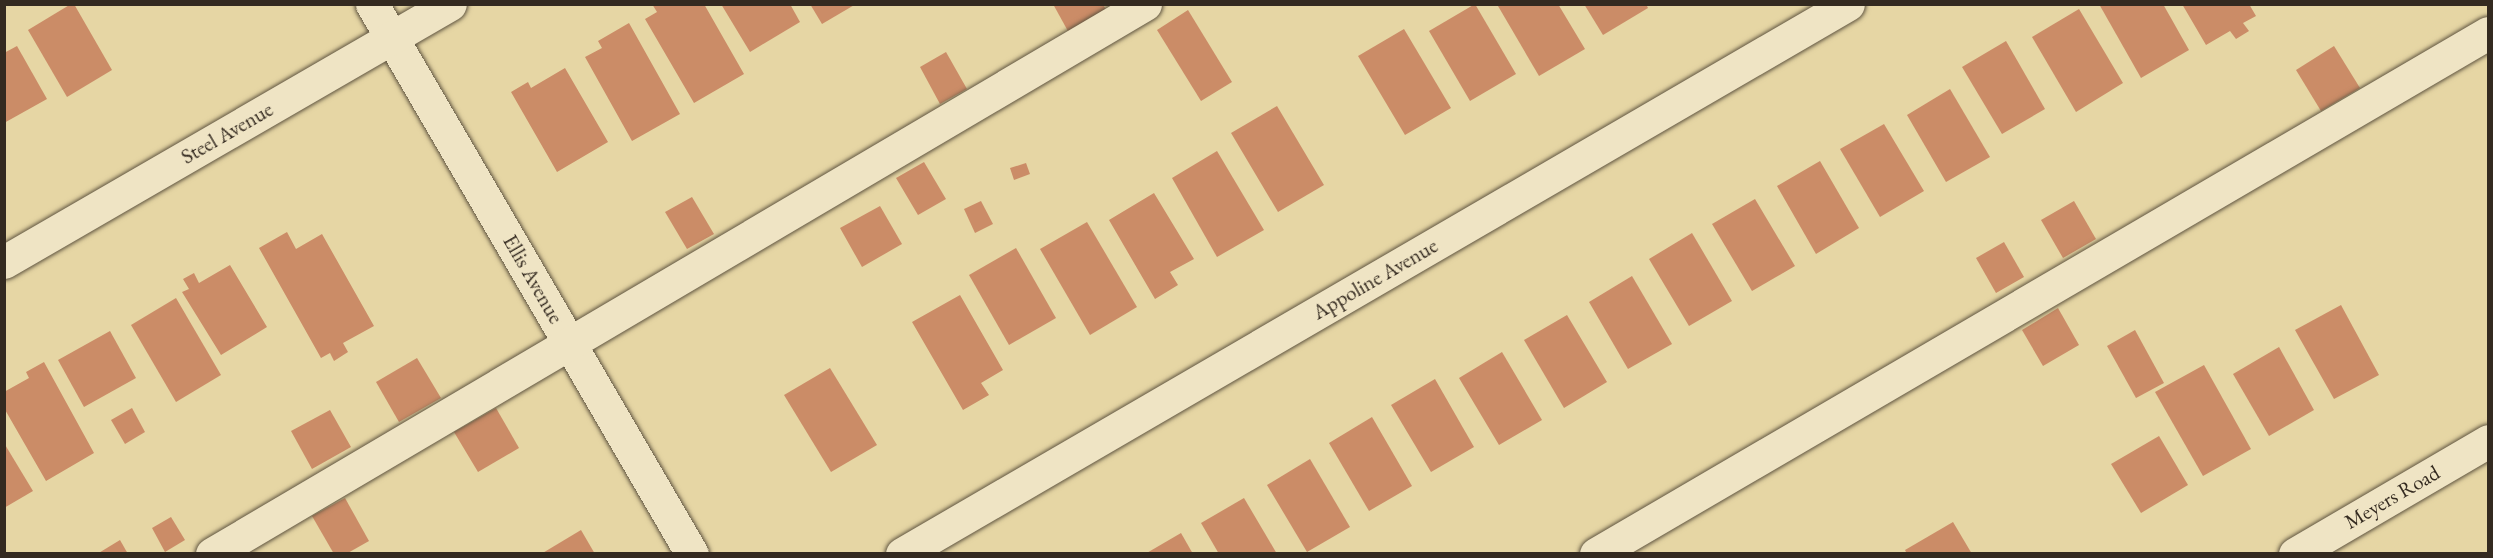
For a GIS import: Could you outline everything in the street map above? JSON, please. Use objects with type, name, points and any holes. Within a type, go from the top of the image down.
[{"type":"street","name":"Ellis Avenue","points":[[372,4],[692,554]]},
{"type":"street","name":"Steel Avenue","points":[[4,262],[450,4]]},
{"type":"street","points":[[212,554],[1145,4]]},
{"type":"street","name":"Appoline Avenue","points":[[902,554],[1848,4]]},
{"type":"street","points":[[1596,554],[2488,33]]},
{"type":"street","name":"Meyers Road","points":[[2295,554],[2488,441]]},
{"type":"building","points":[[74,4],[112,70],[67,97],[28,30]]},
{"type":"building","points":[[652,4],[704,4],[744,74],[694,103],[645,19],[657,12]]},
{"type":"building","points":[[721,4],[790,4],[800,22],[750,52]]},
{"type":"building","points":[[810,4],[856,4],[822,24]]},
{"type":"building","points":[[1053,4],[1103,4],[1107,12],[1069,33]]},
{"type":"building","points":[[1475,4],[1516,74],[1470,101],[1429,31]]},
{"type":"building","points":[[1500,4],[1558,4],[1585,49],[1539,76],[1498,6]]},
{"type":"building","points":[[1584,4],[1646,4],[1648,8],[1603,35]]},
{"type":"building","points":[[2099,4],[2163,4],[2189,50],[2141,78]]},
{"type":"building","points":[[2182,4],[2249,4],[2256,16],[2243,23],[2249,31],[2236,39],[2230,31],[2206,45]]},
{"type":"building","points":[[2079,9],[2123,83],[2076,112],[2032,37]]},
{"type":"building","points":[[1188,10],[1232,82],[1201,101],[1157,30]]},
{"type":"building","points":[[629,23],[680,114],[632,141],[585,57],[602,48],[598,41]]},
{"type":"building","points":[[1404,29],[1451,108],[1405,135],[1358,56]]},
{"type":"building","points":[[2006,41],[2045,109],[2002,134],[1962,67]]},
{"type":"building","points":[[17,46],[47,99],[4,123],[4,53]]},
{"type":"building","points":[[2334,46],[2360,88],[2321,111],[2296,70]]},
{"type":"building","points":[[946,52],[967,89],[940,104],[920,67]]},
{"type":"building","points":[[565,68],[608,142],[557,172],[511,92],[528,82],[531,88]]},
{"type":"building","points":[[1950,89],[1990,157],[1946,182],[1907,115]]},
{"type":"building","points":[[1277,106],[1324,185],[1278,212],[1231,133]]},
{"type":"building","points":[[1884,124],[1924,191],[1880,217],[1840,149]]},
{"type":"building","points":[[1217,151],[1264,230],[1217,257],[1172,178]]},
{"type":"building","points":[[1820,161],[1859,228],[1816,254],[1777,186]]},
{"type":"building","points":[[924,162],[946,199],[918,215],[896,178]]},
{"type":"building","points":[[1026,163],[1030,174],[1014,180],[1010,168]]},
{"type":"building","points":[[1154,193],[1194,259],[1170,272],[1178,285],[1155,299],[1109,220]]},
{"type":"building","points":[[692,197],[714,234],[687,249],[665,212]]},
{"type":"building","points":[[1755,199],[1795,266],[1752,291],[1712,224]]},
{"type":"building","points":[[981,201],[993,224],[975,233],[964,209]]},
{"type":"building","points":[[2074,201],[2096,239],[2063,258],[2041,220]]},
{"type":"building","points":[[880,206],[902,244],[862,267],[840,228]]},
{"type":"building","points":[[1087,222],[1137,307],[1090,335],[1040,249]]},
{"type":"building","points":[[287,232],[296,249],[322,234],[374,326],[343,343],[348,352],[334,361],[330,353],[321,358],[259,248]]},
{"type":"building","points":[[1692,233],[1732,301],[1689,326],[1649,259]]},
{"type":"building","points":[[2004,242],[2024,277],[1996,293],[1976,258]]},
{"type":"building","points":[[1016,248],[1056,318],[1009,345],[969,275]]},
{"type":"building","points":[[230,265],[267,327],[221,355],[182,292],[189,289],[183,279],[194,273],[199,283]]},
{"type":"building","points":[[1632,276],[1672,344],[1628,369],[1589,302]]},
{"type":"building","points":[[960,295],[1003,370],[981,383],[989,395],[963,410],[912,322]]},
{"type":"building","points":[[176,298],[221,375],[176,402],[131,325]]},
{"type":"building","points":[[2341,305],[2379,375],[2334,399],[2295,330]]},
{"type":"building","points":[[2058,308],[2079,345],[2043,366],[2022,330]]},
{"type":"building","points":[[1567,315],[1607,382],[1564,408],[1524,340]]},
{"type":"building","points":[[2135,330],[2164,383],[2136,398],[2107,346]]},
{"type":"building","points":[[110,331],[136,378],[84,407],[58,360]]},
{"type":"building","points":[[2279,347],[2314,410],[2269,436],[2233,374]]},
{"type":"building","points":[[1502,352],[1542,420],[1499,445],[1459,378]]},
{"type":"building","points":[[417,358],[441,398],[399,422],[376,382]]},
{"type":"building","points":[[44,362],[94,453],[46,481],[4,408],[4,392],[29,378],[26,372]]},
{"type":"building","points":[[2204,365],[2251,449],[2203,476],[2155,392]]},
{"type":"building","points":[[830,368],[877,445],[831,472],[784,395]]},
{"type":"building","points":[[1435,379],[1474,447],[1431,472],[1391,405]]},
{"type":"building","points":[[132,408],[145,432],[125,444],[111,420]]},
{"type":"building","points":[[496,408],[519,448],[478,472],[454,432]]},
{"type":"building","points":[[330,410],[351,447],[312,469],[291,431]]},
{"type":"building","points":[[1372,417],[1412,486],[1369,511],[1329,443]]},
{"type":"building","points":[[2159,436],[2188,485],[2141,513],[2111,464]]},
{"type":"building","points":[[4,443],[33,491],[4,508]]},
{"type":"building","points":[[1310,459],[1350,527],[1307,552],[1267,485]]},
{"type":"building","points":[[345,498],[369,541],[346,554],[334,554],[312,516]]},
{"type":"building","points":[[1244,498],[1277,554],[1219,554],[1201,523]]},
{"type":"building","points":[[171,517],[185,540],[165,552],[152,528]]},
{"type":"building","points":[[1953,522],[1972,554],[1907,554],[1905,550]]},
{"type":"building","points":[[581,530],[595,554],[541,554]]},
{"type":"building","points":[[1181,533],[1193,554],[1145,554]]},
{"type":"building","points":[[120,540],[128,554],[97,554]]}]
